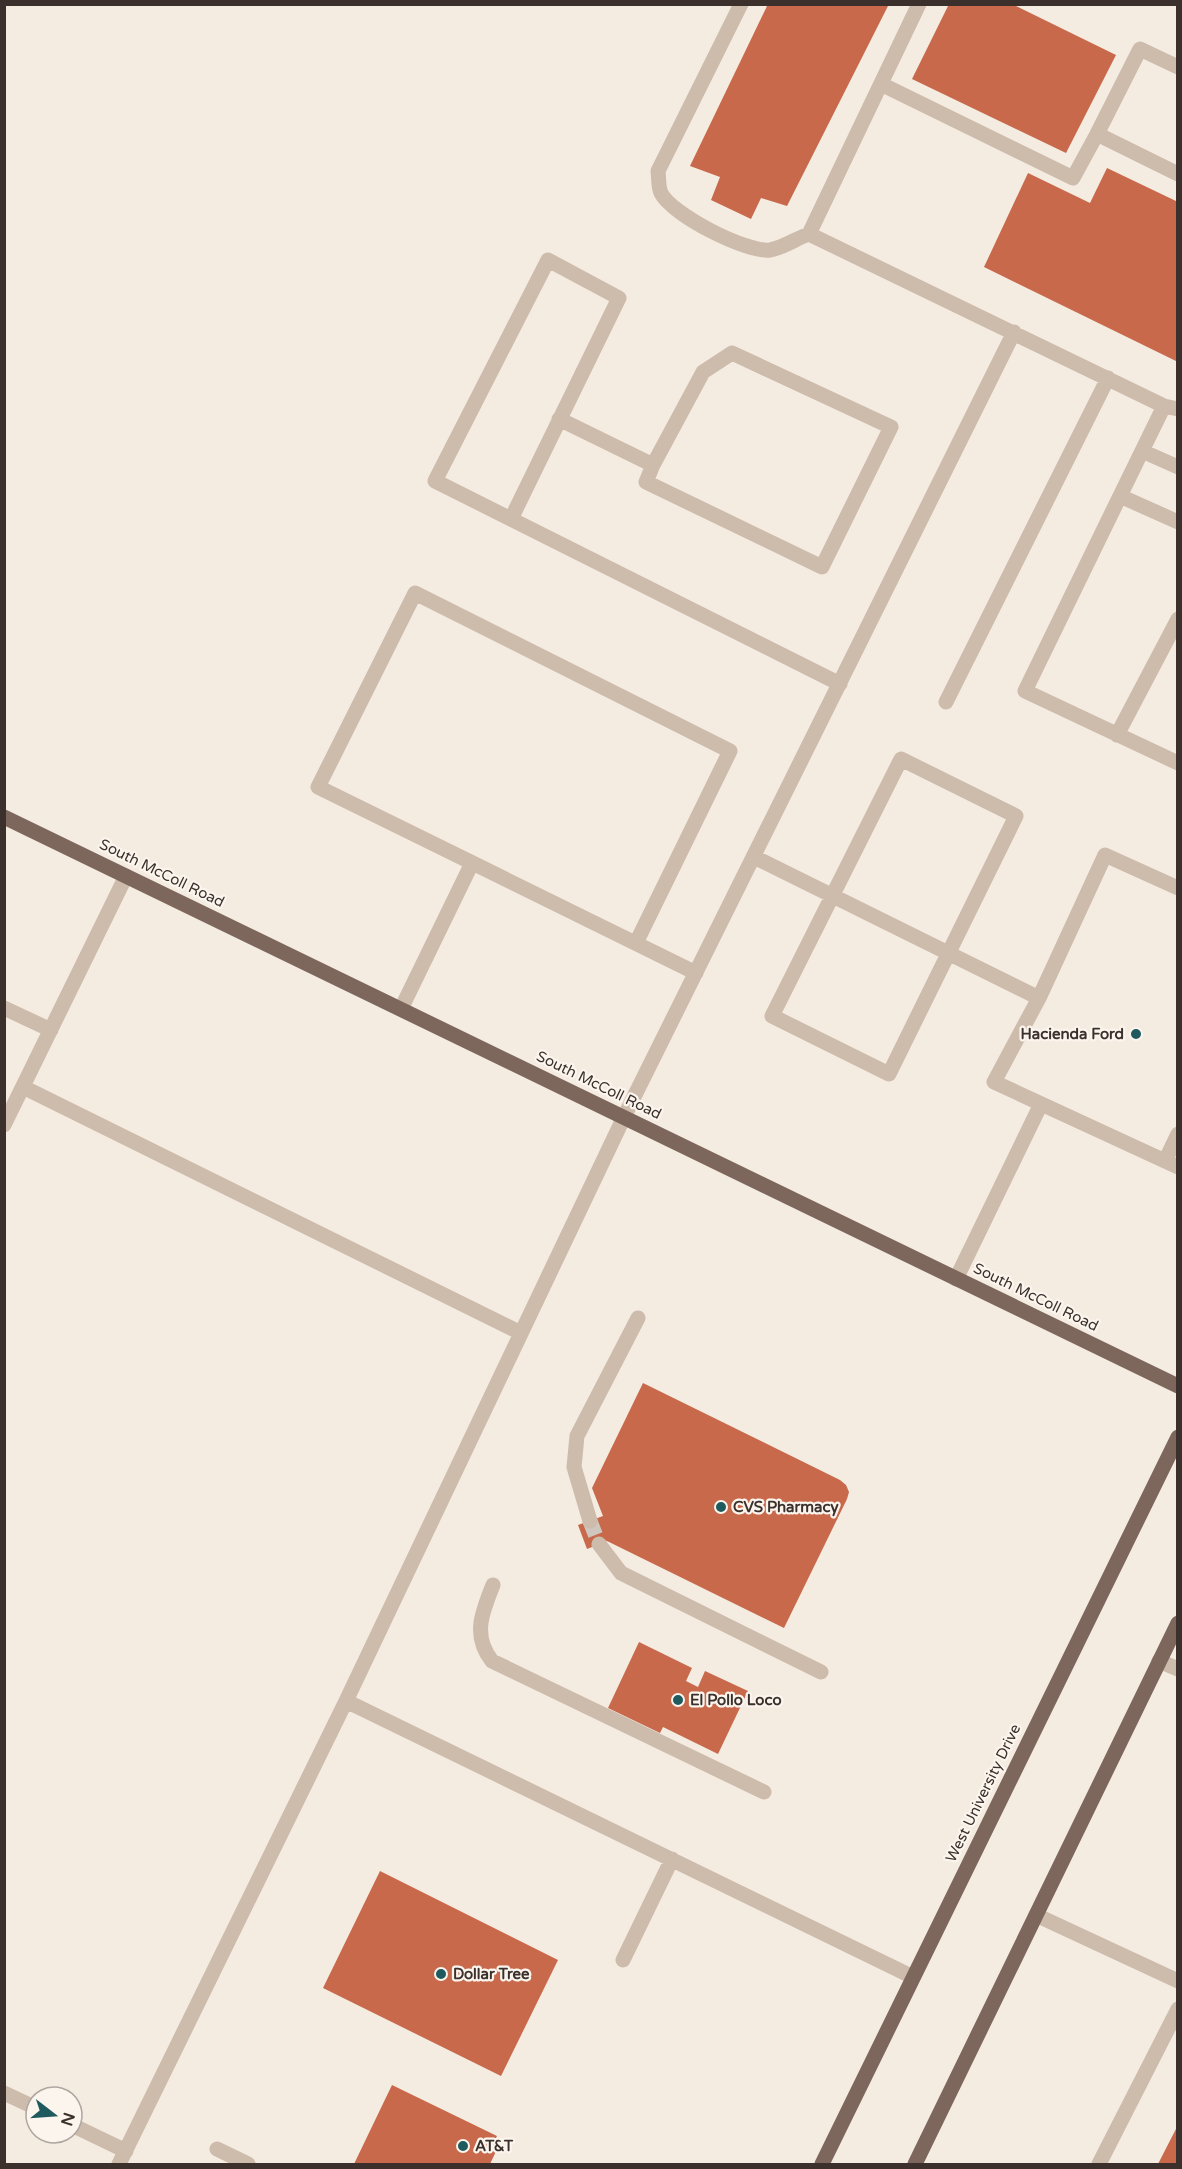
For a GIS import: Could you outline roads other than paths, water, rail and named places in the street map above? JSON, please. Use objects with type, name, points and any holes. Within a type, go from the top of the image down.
[{"type":"main road","name":"South McColl Road","points":[[4,817],[1178,1386]]},
{"type":"main road","name":"West University Drive","points":[[822,2164],[1178,1437]]},
{"type":"main road","points":[[915,2164],[1178,1623]]},
{"type":"lane","points":[[741,4],[658,171],[661,194],[680,211],[720,236],[741,244],[770,250],[809,234],[920,4]]},
{"type":"lane","points":[[881,84],[1073,178],[1140,49],[1178,67]]},
{"type":"lane","points":[[1097,134],[1178,174]]},
{"type":"lane","points":[[809,234],[1171,407],[1142,451],[1025,691],[1178,763]]},
{"type":"lane","points":[[511,519],[619,298],[548,260],[435,481],[840,684]]},
{"type":"lane","points":[[84,2134],[122,2158],[346,1701],[624,1117],[1014,332]]},
{"type":"lane","points":[[732,353],[891,427],[822,567],[646,482],[653,465],[703,372],[732,353]]},
{"type":"lane","points":[[946,702],[1108,378]]},
{"type":"lane","points":[[559,419],[653,465]]},
{"type":"lane","points":[[1142,451],[1178,467]]},
{"type":"lane","points":[[1120,496],[1178,522]]},
{"type":"lane","points":[[636,943],[730,751],[415,593],[318,787],[696,973]]},
{"type":"lane","points":[[1118,735],[1178,619]]},
{"type":"lane","points":[[901,759],[1016,816],[947,952],[889,1074],[772,1016],[901,759]]},
{"type":"lane","points":[[1178,888],[1106,855],[1039,998],[994,1082],[1171,1164],[1178,1134]]},
{"type":"lane","points":[[754,857],[1039,998]]},
{"type":"lane","points":[[401,1010],[472,863]]},
{"type":"lane","points":[[4,1125],[126,876]]},
{"type":"lane","points":[[4,1008],[51,1030]]},
{"type":"lane","points":[[23,1086],[521,1333]]},
{"type":"lane","points":[[956,1279],[1041,1104]]},
{"type":"lane","points":[[590,1521],[574,1467],[577,1436],[638,1318]]},
{"type":"lane","points":[[598,1544],[621,1573],[821,1672]]},
{"type":"lane","points":[[493,1585],[480,1626],[483,1650],[492,1661],[764,1792]]},
{"type":"lane","points":[[1159,1661],[1178,1670]]},
{"type":"lane","points":[[346,1701],[913,1977]]},
{"type":"lane","points":[[623,1960],[672,1859]]},
{"type":"lane","points":[[1036,1915],[1178,1981]]},
{"type":"lane","points":[[1099,2164],[1178,2009]]},
{"type":"lane","points":[[4,2093],[24,2102]]},
{"type":"lane","points":[[217,2150],[248,2164]]},
{"type":"tunnel","points":[[590,1521],[599,1544]]},
{"type":"place","name":"Hacienda Ford","points":[[1136,1034]]},
{"type":"place","name":"CVS Pharmacy","points":[[721,1507]]},
{"type":"place","name":"El Pollo Loco","points":[[678,1700]]},
{"type":"place","name":"Dollar Tree","points":[[441,1974]]},
{"type":"place","name":"AT&T","points":[[463,2146]]}]
